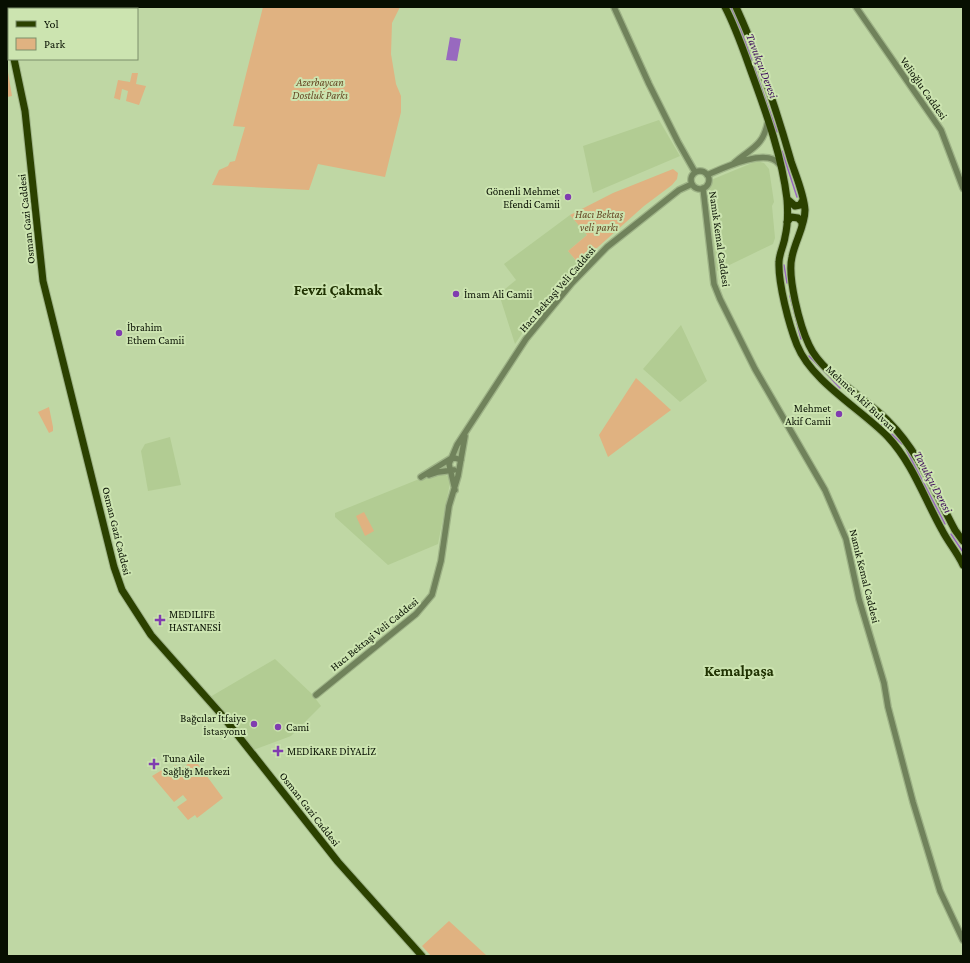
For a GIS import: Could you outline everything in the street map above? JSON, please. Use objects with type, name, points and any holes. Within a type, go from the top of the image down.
[{"type":"main road","name":"Mehmet Akif Bulvarı","points":[[725,7],[737,33],[768,119],[787,199],[787,222],[779,259],[779,268],[784,296],[801,353],[839,395],[873,423],[906,460],[945,536],[962,561]]},
{"type":"main road","name":"Mehmet Akif Bulvarı","points":[[736,7],[749,35],[779,119],[803,200],[805,211],[802,226],[791,258],[790,267],[798,314],[809,346],[818,361],[889,421],[908,443],[955,530],[963,541]]},
{"type":"main road","name":"Osman Gazi Caddesi","points":[[14,60],[26,117],[43,281],[114,567],[122,590],[132,608],[151,634],[221,714],[338,862],[422,956]]},
{"type":"main road","points":[[787,199],[789,203],[794,206],[800,205],[803,200]]},
{"type":"main road","points":[[787,222],[791,217],[798,218],[802,222],[802,226]]},
{"type":"main road","points":[[945,536],[945,531],[948,527],[952,527],[955,530]]},
{"type":"street","points":[[614,7],[683,159],[695,172]]},
{"type":"street","name":"Velioğlu Caddesi","points":[[856,7],[941,130],[963,188]]},
{"type":"street","points":[[732,165],[747,154],[760,141],[765,133],[768,119]]},
{"type":"street","points":[[707,175],[732,165],[769,157],[774,159],[779,164]]},
{"type":"street","points":[[703,171],[707,175],[708,183],[703,188],[696,188],[692,184],[691,176],[695,172],[703,171]]},
{"type":"street","name":"Hacı Bektaşi Veli Caddesi","points":[[455,490],[450,459],[477,412],[526,339],[572,283],[606,247],[679,190],[692,184]]},
{"type":"street","name":"Namık Kemal Caddesi","points":[[703,188],[714,284],[755,369],[789,431],[814,470],[838,518],[846,539],[859,599],[884,683],[888,707],[913,802],[940,891],[963,940]]},
{"type":"street","name":"Hacı Bektaşi Veli Caddesi","points":[[316,695],[428,603],[435,586],[450,506],[460,468],[465,433]]},
{"type":"street","points":[[460,468],[421,477],[450,459],[458,458],[461,460]]},
{"type":"shaded area","points":[[450,37],[461,39],[457,61],[446,60]]},
{"type":"shaded area","points":[[659,120],[680,156],[593,193],[583,146]]},
{"type":"shaded area","points":[[757,161],[764,163],[769,169],[774,202],[772,206],[775,238],[773,244],[717,271],[708,198],[711,180]]},
{"type":"shaded area","points":[[570,215],[587,235],[568,251],[579,264],[539,308],[515,344],[499,294],[516,280],[504,264]]},
{"type":"shaded area","points":[[681,325],[707,381],[680,402],[643,369]]},
{"type":"shaded area","points":[[170,437],[181,485],[148,491],[141,451],[145,444]]},
{"type":"shaded area","points":[[439,471],[451,478],[438,544],[388,565],[335,517],[335,513]]},
{"type":"shaded area","points":[[275,659],[312,694],[321,706],[291,736],[253,750],[210,697]]},
{"type":"green space","name":"Azerbaycan Dostluk Parkı","points":[[263,7],[400,7],[392,23],[391,54],[396,84],[401,96],[401,112],[385,177],[318,164],[309,190],[212,185],[219,170],[228,166],[230,162],[235,161],[245,127],[233,126]]},
{"type":"green space","points":[[7,66],[12,96],[7,97]]},
{"type":"green space","points":[[132,73],[138,73],[136,84],[146,86],[139,105],[126,101],[128,91],[122,89],[120,100],[114,98],[118,80],[130,82]]},
{"type":"green space","name":"Hacı Bektaş veli parkı","points":[[673,169],[678,173],[677,179],[672,185],[644,206],[579,264],[568,251],[587,235],[570,215],[613,193]]},
{"type":"green space","points":[[636,378],[671,410],[608,457],[599,435]]},
{"type":"green space","points":[[49,407],[53,431],[49,433],[38,412]]},
{"type":"green space","points":[[364,512],[374,531],[365,536],[356,516]]},
{"type":"green space","points":[[192,756],[223,798],[197,818],[195,815],[188,820],[177,807],[187,800],[183,795],[174,802],[152,776],[167,767],[172,770],[175,765],[181,768],[186,766]]},
{"type":"green space","points":[[449,921],[486,956],[431,956],[422,946]]},
{"type":"waterway","name":"Tavukçu Deresi","points":[[731,7],[741,30],[777,132]]},
{"type":"waterway","name":"Tavukçu Deresi","points":[[782,151],[797,197]]},
{"type":"waterway","name":"Tavukçu Deresi","points":[[784,265],[787,283]]},
{"type":"waterway","name":"Tavukçu Deresi","points":[[790,296],[801,339]]},
{"type":"waterway","name":"Tavukçu Deresi","points":[[809,356],[840,388]]},
{"type":"waterway","name":"Tavukçu Deresi","points":[[865,408],[902,444]]},
{"type":"waterway","name":"Tavukçu Deresi","points":[[906,449],[945,524]]},
{"type":"waterway","name":"Tavukçu Deresi","points":[[951,534],[963,552]]},
{"type":"place","name":"Gönenli Mehmet Efendi Camii","points":[[568,197]]},
{"type":"place","name":"İmam Ali Camii","points":[[456,294]]},
{"type":"place","name":"İbrahim Ethem Camii","points":[[119,333]]},
{"type":"place","name":"Mehmet Akif Camii","points":[[839,414]]},
{"type":"place","name":"MEDILIFE HASTANESİ","points":[[160,620]]},
{"type":"place","name":"Bağcılar İtfaiye İstasyonu","points":[[254,724]]},
{"type":"place","name":"Cami","points":[[278,727]]},
{"type":"place","name":"MEDİKARE DİYALİZ","points":[[278,751]]},
{"type":"place","name":"Tuna Aile Sağlığı Merkezi","points":[[154,764]]},
{"type":"district","name":"Fevzi Çakmak","points":[[338,290]]},
{"type":"district","name":"Kemalpaşa","points":[[739,671]]}]
